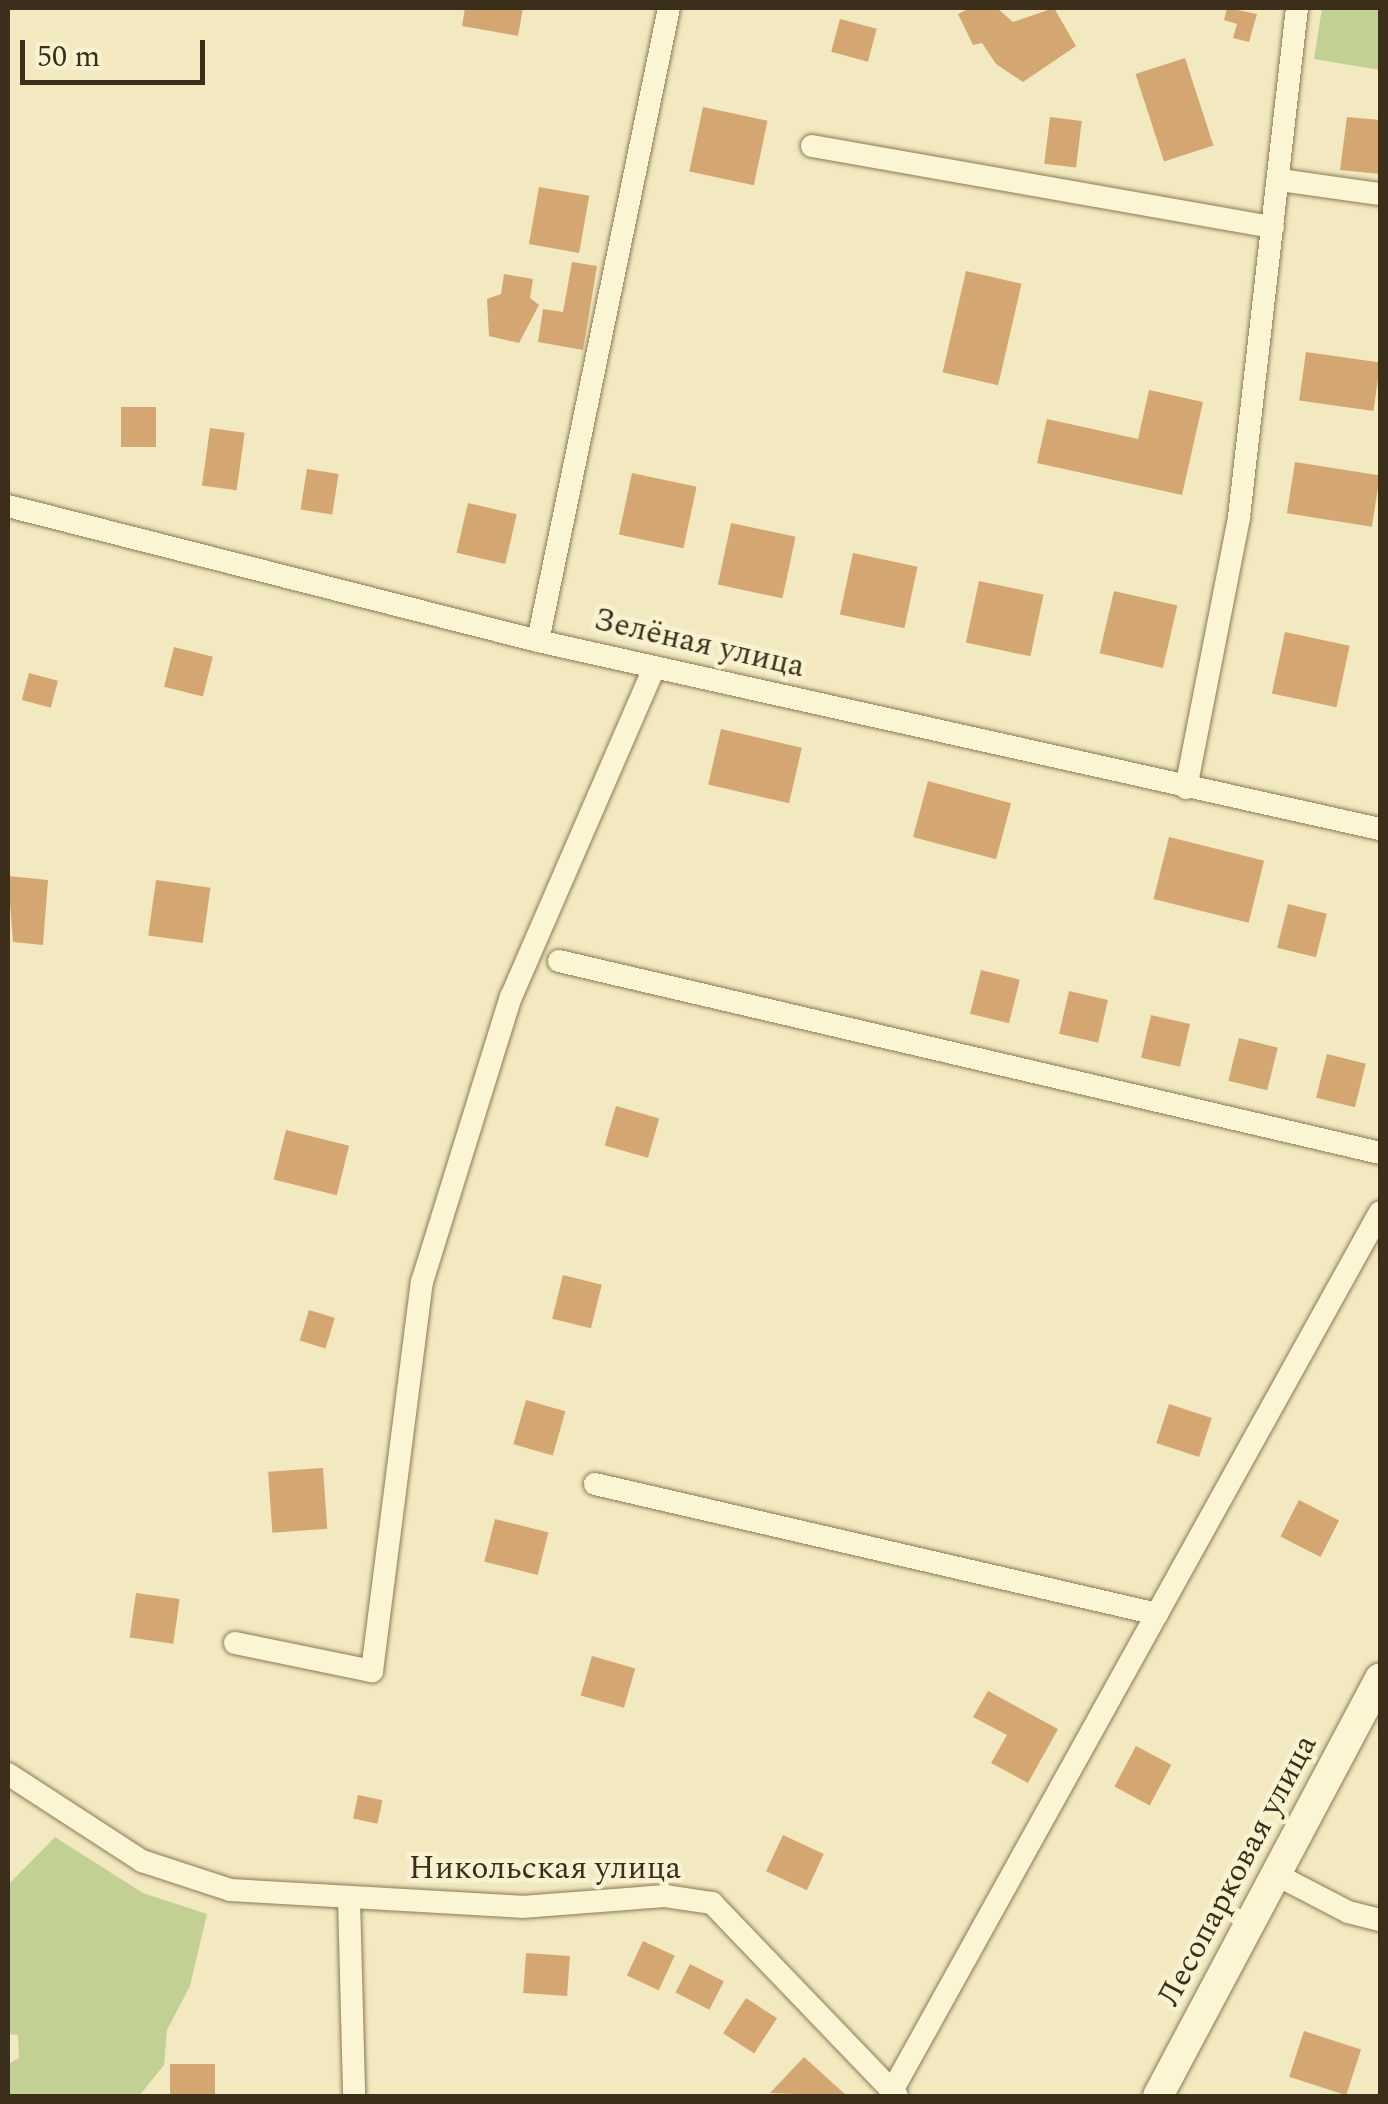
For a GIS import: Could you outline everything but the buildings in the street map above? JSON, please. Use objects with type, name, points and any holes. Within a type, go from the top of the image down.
[{"type":"street","points":[[538,640],[669,8]]},
{"type":"street","points":[[1186,788],[1239,517],[1297,8]]},
{"type":"street","points":[[812,146],[1273,227]]},
{"type":"street","points":[[1280,180],[1380,194]]},
{"type":"street","name":"Зелёная улица","points":[[8,506],[654,668],[1380,829]]},
{"type":"street","points":[[234,1643],[372,1671],[422,1282],[511,996],[654,668]]},
{"type":"street","points":[[559,961],[1380,1153]]},
{"type":"street","points":[[895,2094],[1380,1212]]},
{"type":"street","points":[[595,1484],[1157,1614]]},
{"type":"street","name":"Лесопарковая улица","points":[[1158,2096],[1380,1678]]},
{"type":"street","name":"Никольская улица","points":[[8,1774],[142,1862],[191,1882],[349,1900],[522,1907],[665,1896],[712,1903],[895,2094]]},
{"type":"street","points":[[1275,1874],[1348,1912],[1380,1920]]},
{"type":"street","points":[[349,1900],[354,2096]]},
{"type":"green space","points":[[1322,8],[1380,8],[1380,70],[1314,59]]},
{"type":"green space","points":[[55,1837],[143,1893],[207,1914],[190,1986],[167,2030],[164,2065],[139,2096],[8,2096],[8,2064],[19,2058],[18,2035],[8,2034],[8,1885]]}]
